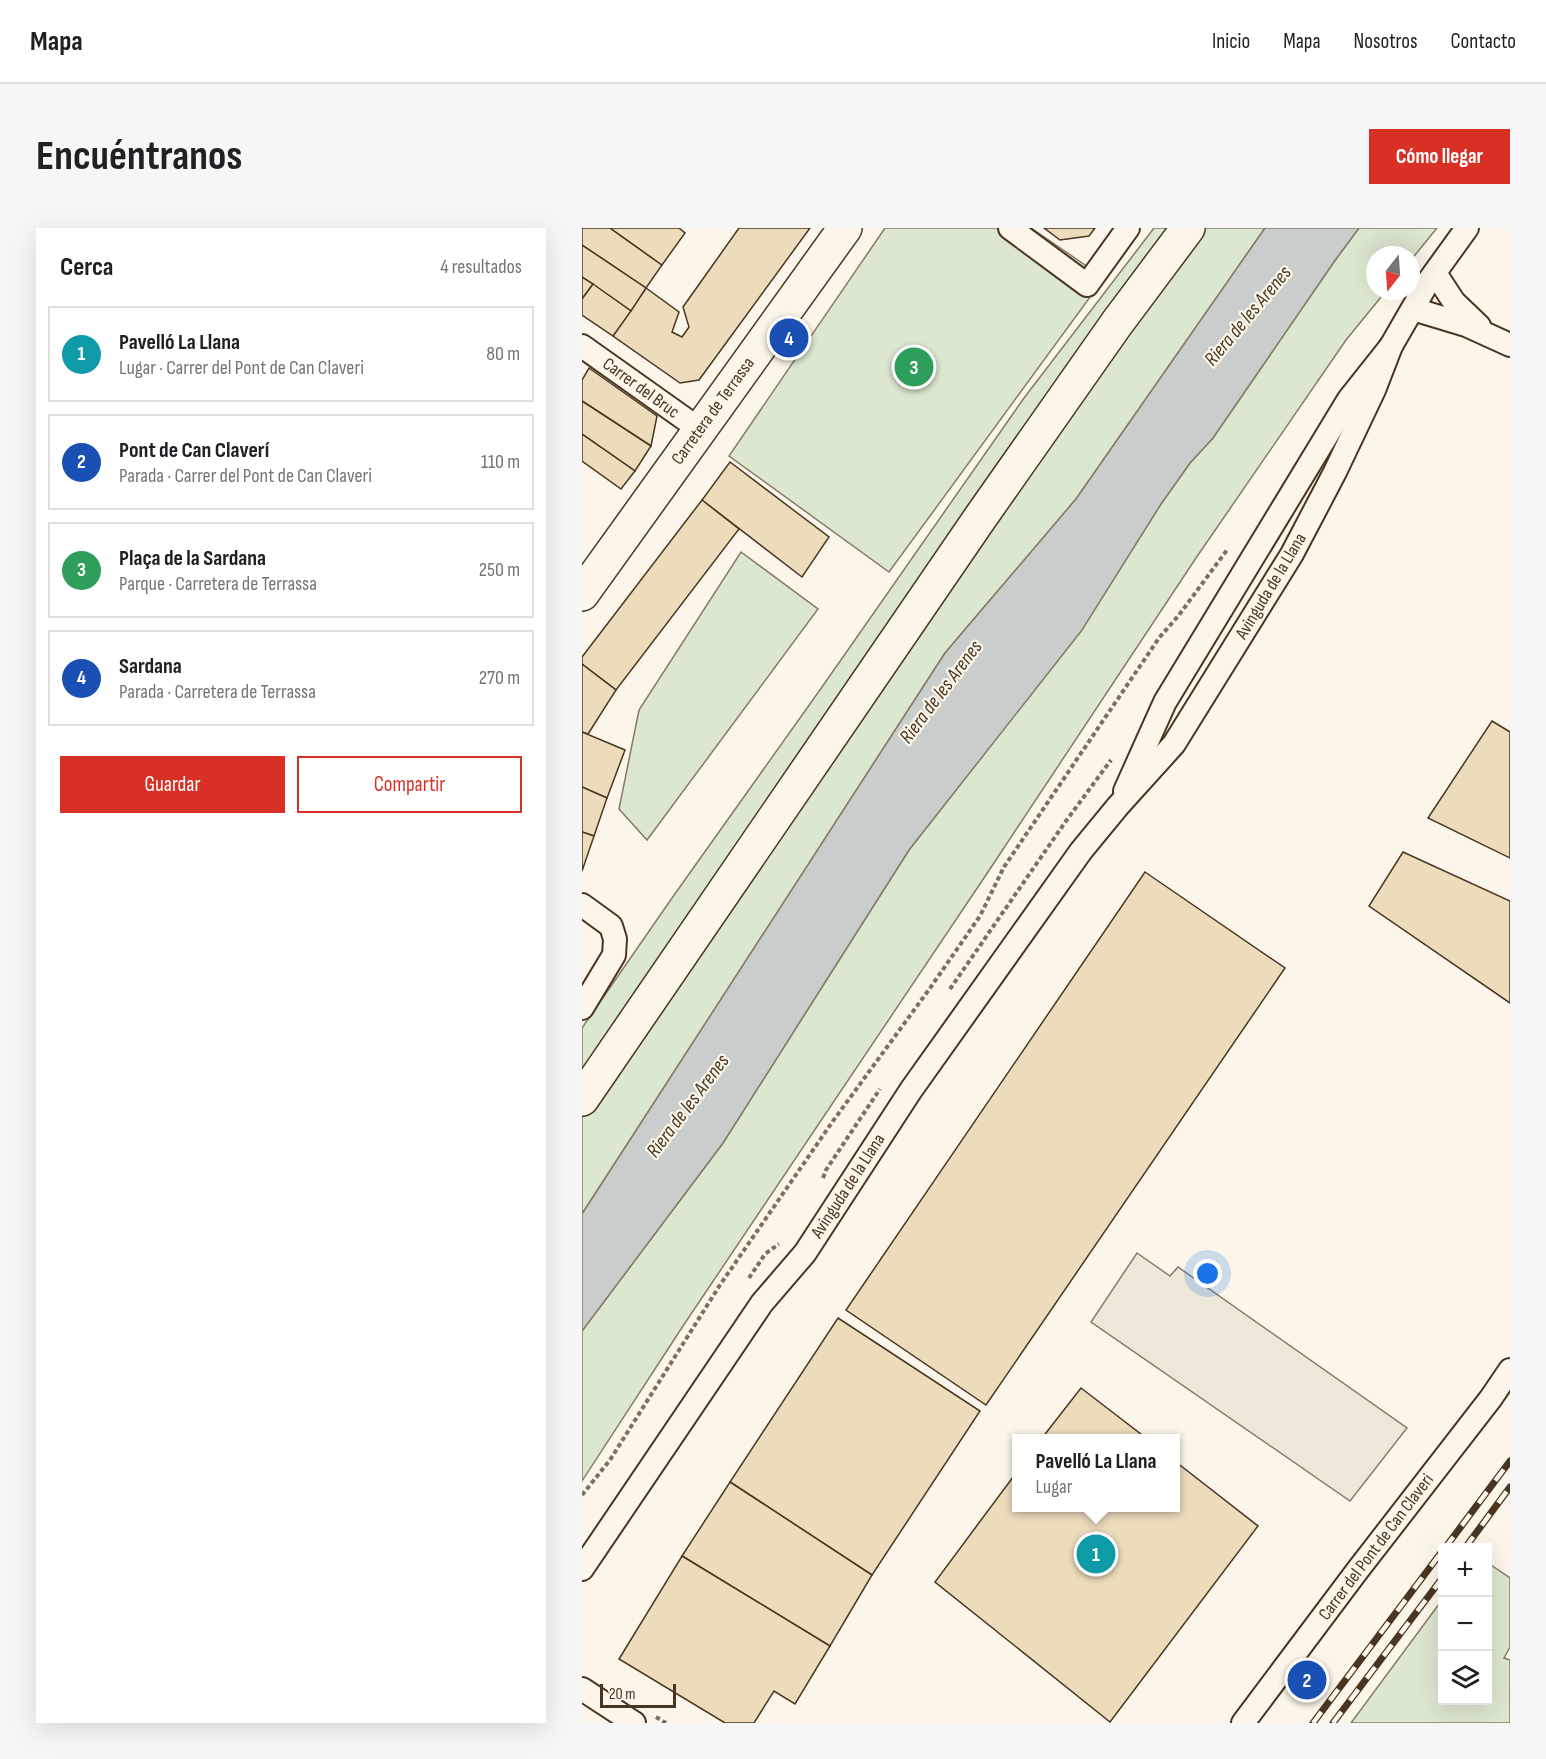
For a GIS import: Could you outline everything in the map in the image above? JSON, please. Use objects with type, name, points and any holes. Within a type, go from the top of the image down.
[{"type":"main road","name":"Carretera de Terrassa","points":[[582,594],[844,228]]},
{"type":"main road","points":[[582,1099],[980,518],[1117,323],[1188,228]]},
{"type":"street","points":[[1010,228],[1087,285],[1128,228]]},
{"type":"street","name":"Avinguda de la Llana","points":[[582,1569],[762,1303],[805,1253],[911,1090],[1081,851],[1174,744],[1292,554],[1335,472],[1391,346],[1435,273],[1467,228]]},
{"type":"street","points":[[1435,273],[1454,302],[1486,333]]},
{"type":"street","points":[[1416,303],[1510,345]]},
{"type":"street","name":"Carrer del Bruc","points":[[582,346],[699,429]]},
{"type":"street","name":"Avinguda de la Llana","points":[[1118,806],[1165,702],[1349,399],[1391,346]]},
{"type":"street","points":[[582,905],[611,926],[615,939],[614,955],[582,1008]]},
{"type":"street","name":"Carrer del Pont de Can Claveri","points":[[1243,1723],[1510,1370]]},
{"type":"street","points":[[582,1689],[634,1723]]},
{"type":"path","points":[[582,1495],[610,1460],[726,1275],[980,916],[1004,867],[1159,638],[1213,568]]},
{"type":"green space","points":[[885,228],[1031,228],[1104,278],[889,572],[729,456]]},
{"type":"green space","points":[[1154,228],[1265,228],[1076,499],[945,653],[582,1214],[582,1028],[1024,398]]},
{"type":"green space","points":[[1359,228],[1437,228],[1420,249],[1420,246],[1366,246],[1366,300],[1379,300],[1346,340],[1196,558],[582,1481],[582,1331],[723,1143],[909,850],[1081,630],[1161,504],[1190,463],[1213,438]]},
{"type":"green space","points":[[741,552],[818,609],[647,840],[619,809],[639,710]]},
{"type":"green space","points":[[1492,1566],[1510,1578],[1510,1647],[1504,1658],[1510,1660],[1510,1723],[1351,1723],[1438,1605],[1438,1705],[1492,1705]]},
{"type":"shaded area","points":[[1137,1253],[1170,1276],[1178,1267],[1407,1428],[1350,1501],[1091,1322]]},
{"type":"water","name":"Riera de les Arenes","points":[[1265,228],[1359,228],[1213,438],[1190,463],[1161,504],[1082,630],[909,850],[723,1143],[582,1331],[582,1214],[945,653],[1076,499]]},
{"type":"building","points":[[582,228],[610,228],[662,265],[646,288],[582,245]]},
{"type":"building","points":[[610,228],[679,228],[685,233],[662,265]]},
{"type":"building","points":[[739,228],[810,228],[699,380],[680,383],[613,336],[646,288],[679,312],[672,332],[682,337],[689,327],[683,307]]},
{"type":"building","points":[[1044,228],[1095,228],[1089,236],[1060,240]]},
{"type":"building","points":[[582,245],[646,288],[631,311],[582,277]]},
{"type":"building","points":[[582,277],[593,284],[582,299]]},
{"type":"building","points":[[593,284],[631,311],[613,336],[582,315],[582,299]]},
{"type":"building","points":[[589,368],[657,416],[651,446],[582,401],[582,380]]},
{"type":"building","points":[[582,401],[651,446],[635,471],[582,434]]},
{"type":"building","points":[[582,434],[635,471],[621,489],[582,461]]},
{"type":"building","points":[[730,462],[829,537],[802,577],[702,500]]},
{"type":"building","points":[[702,500],[739,529],[616,690],[582,664],[582,657]]},
{"type":"building","points":[[582,664],[616,690],[588,734],[582,732]]},
{"type":"building","points":[[1492,721],[1510,732],[1510,858],[1428,818]]},
{"type":"building","points":[[582,732],[625,750],[607,798],[582,787]]},
{"type":"building","points":[[582,787],[607,798],[594,836],[582,832]]},
{"type":"building","points":[[582,832],[594,836],[582,871]]},
{"type":"building","points":[[1403,852],[1510,901],[1510,1003],[1369,906]]},
{"type":"building","points":[[1145,872],[1285,968],[986,1405],[846,1310]]},
{"type":"building","points":[[838,1318],[980,1411],[872,1575],[730,1482]]},
{"type":"building","points":[[1081,1388],[1141,1434],[1045,1434]]},
{"type":"building","points":[[1180,1465],[1258,1526],[1110,1722],[935,1582],[1012,1478],[1012,1512],[1180,1512]]},
{"type":"building","points":[[730,1482],[872,1575],[830,1646],[682,1556]]},
{"type":"building","points":[[682,1556],[830,1646],[795,1704],[774,1691],[754,1723],[725,1723],[619,1659]]},
{"type":"railway","points":[[1449,1543],[1510,1461]]},
{"type":"railway","points":[[1469,1543],[1510,1487]]},
{"type":"railway","points":[[1313,1723],[1438,1557]]},
{"type":"railway","points":[[1333,1723],[1438,1584]]},
{"type":"place","name":"Sardana","points":[[789,338]]},
{"type":"place","name":"Plaça de la Sardana","points":[[914,367]]},
{"type":"place","name":"Pavelló La Llana","points":[[1096,1554]]},
{"type":"place","name":"Pont de Can Claverí","points":[[1307,1680]]}]
